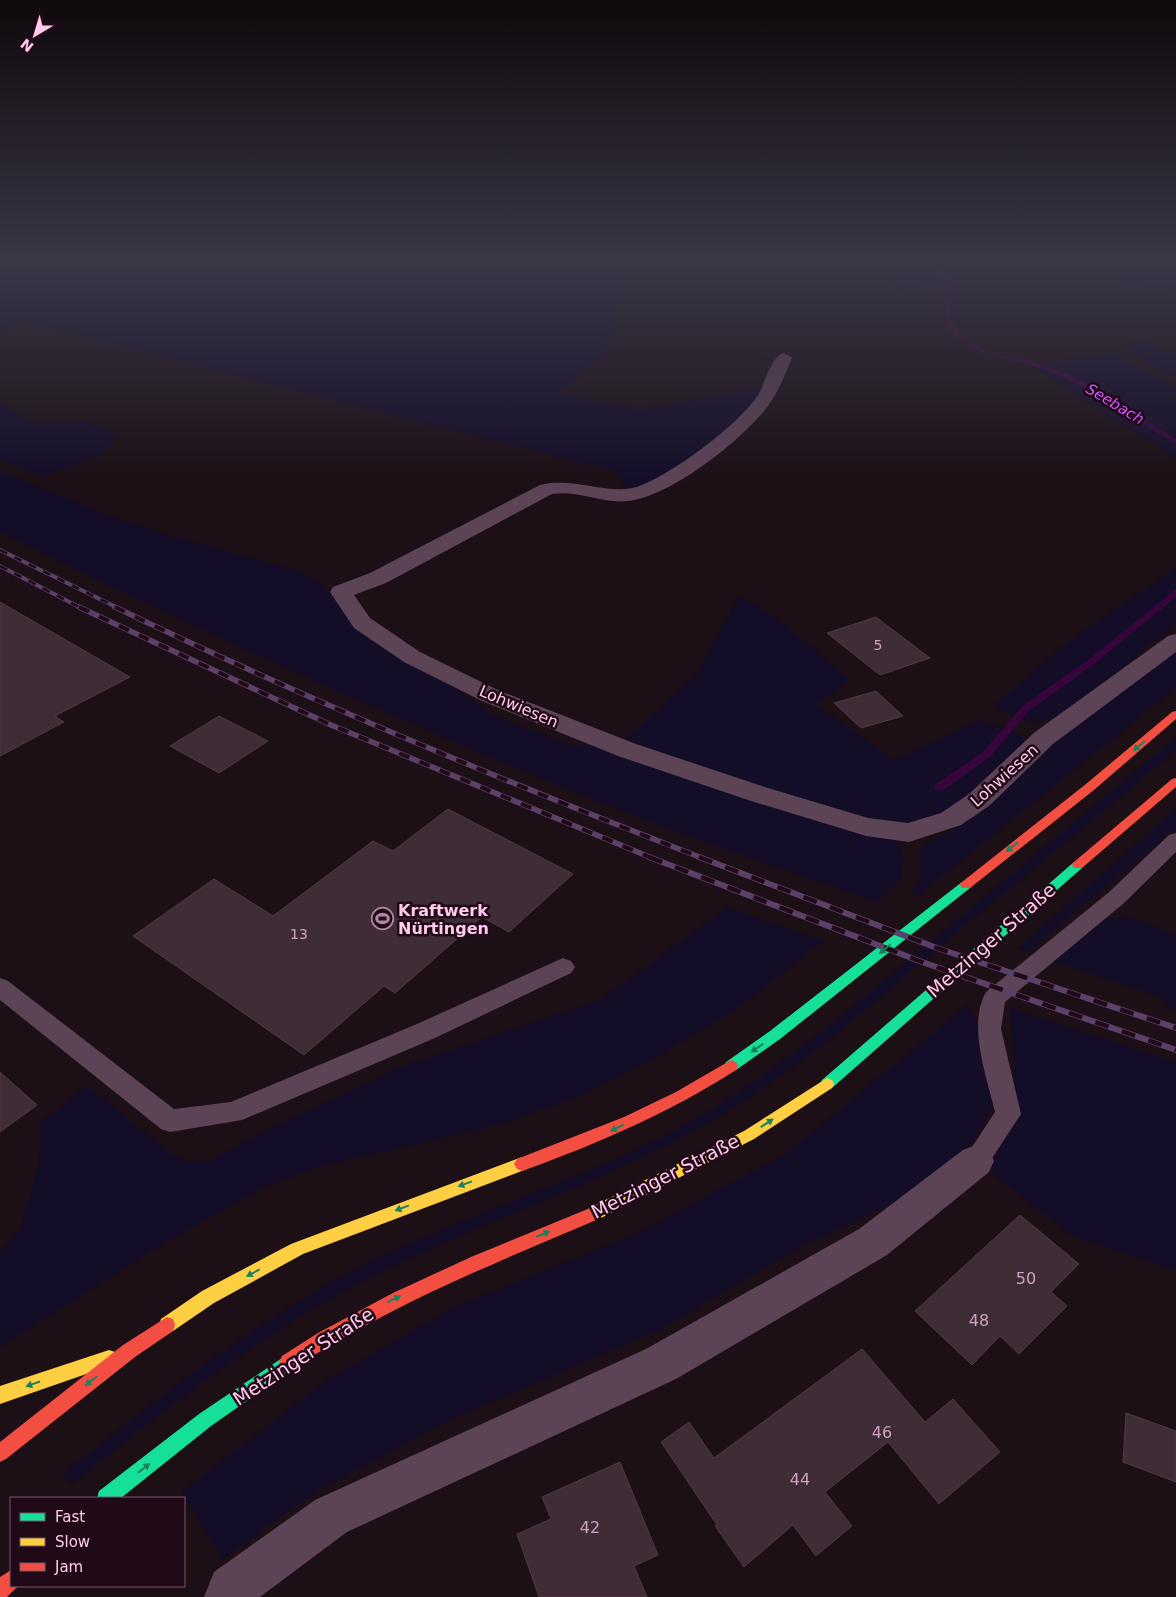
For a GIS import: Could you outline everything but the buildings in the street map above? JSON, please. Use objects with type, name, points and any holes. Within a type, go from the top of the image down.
[{"type":"main road","points":[[0,1453],[129,1351],[208,1297],[297,1249],[447,1190],[602,1135],[661,1107],[714,1077],[776,1035],[844,982],[1090,787],[1176,714]]},
{"type":"main road","name":"Metzinger Straße","points":[[107,1497],[205,1420],[308,1348],[394,1299],[597,1212],[749,1135],[823,1087],[1176,781]]},
{"type":"main road","points":[[0,1394],[129,1351]]},
{"type":"main road","points":[[0,1590],[10,1581]]},
{"type":"street","name":"Lohwiesen","points":[[784,358],[762,402],[745,420],[720,441],[652,489],[631,494],[614,495],[562,487],[547,488],[378,578],[341,592],[362,623],[412,657],[491,696],[627,750],[758,794],[866,827],[908,833],[951,819],[979,800],[1044,738],[1176,641]]},
{"type":"street","points":[[228,1597],[231,1589],[331,1516],[661,1364],[873,1242],[976,1161]]},
{"type":"lane","points":[[976,1161],[1008,1114],[989,1029],[994,998],[1116,898],[1176,840]]},
{"type":"lane","points":[[0,987],[170,1121],[233,1112],[426,1032],[563,967]]},
{"type":"shaded area","points":[[85,337],[609,337],[604,354],[558,393],[642,410],[772,385],[727,436],[631,494],[614,471]]},
{"type":"shaded area","points":[[1147,342],[1176,355],[1176,377],[1158,369],[1122,345]]},
{"type":"shaded area","points":[[1112,355],[1176,387],[1176,458],[1028,364]]},
{"type":"shaded area","points":[[0,404],[34,423],[83,420],[118,435],[103,454],[42,477],[0,460]]},
{"type":"shaded area","points":[[0,471],[104,514],[172,536],[302,572],[321,584],[336,599],[492,715],[569,745],[604,747],[886,836],[896,841],[903,857],[901,879],[877,902],[707,843],[581,795],[403,720],[268,660],[0,532]]},
{"type":"shaded area","points":[[1176,568],[1176,622],[1088,694],[1052,718],[1041,722],[1022,720],[994,706],[1062,646]]},
{"type":"shaded area","points":[[739,595],[783,623],[850,680],[817,704],[894,761],[979,720],[1023,736],[1024,742],[968,796],[944,815],[932,821],[909,823],[874,818],[830,808],[782,794],[626,739],[699,671]]},
{"type":"shaded area","points":[[1176,647],[1176,688],[917,896],[911,893],[920,878],[921,852],[927,842],[944,835],[1000,792],[1046,747]]},
{"type":"shaded area","points":[[1176,737],[1176,750],[844,1027],[793,1068],[739,1105],[697,1130],[653,1152],[565,1192],[430,1249],[344,1292],[302,1316],[222,1368],[71,1485],[63,1474],[177,1384],[216,1356],[297,1302],[339,1278],[382,1256],[450,1226],[588,1171],[656,1140],[702,1115],[747,1086],[832,1024]]},
{"type":"shaded area","points":[[1176,808],[1176,828],[1027,952],[1017,949]]},
{"type":"shaded area","points":[[727,907],[824,941],[736,1009],[661,1055],[575,1098],[501,1124],[318,1167],[264,1187],[168,1241],[0,1347],[0,1252],[20,1230],[39,1165],[41,1122],[87,1086],[176,1157],[190,1162],[208,1162],[265,1131],[398,1068],[600,1000]]},
{"type":"shaded area","points":[[1123,917],[1149,923],[1176,937],[1176,1010],[1168,1008],[1163,998],[1052,961],[1101,919]]},
{"type":"shaded area","points":[[968,1004],[986,1043],[994,1101],[975,1140],[917,1192],[804,1245],[661,1329],[454,1418],[318,1490],[223,1559],[181,1492],[326,1381],[456,1306],[642,1231],[787,1153]]},
{"type":"shaded area","points":[[1010,1008],[1176,1062],[1176,1271],[1071,1235],[987,1170],[1017,1115]]},
{"type":"waterway","name":"Seebach","points":[[960,337],[983,351],[1045,368],[1072,379],[1176,442]]},
{"type":"waterway","name":"Seebach","points":[[940,787],[987,754],[1026,708],[1091,662],[1176,592]]},
{"type":"railway","points":[[0,550],[118,608]]},
{"type":"railway","points":[[0,566],[80,607]]},
{"type":"railway","points":[[80,607],[331,725],[652,858]]},
{"type":"railway","points":[[115,607],[333,707],[553,799],[702,858]]},
{"type":"railway","points":[[649,857],[922,962],[1176,1050]]},
{"type":"railway","points":[[699,857],[937,948],[1176,1028]]},
{"type":"traffic: fast","points":[[827,1084],[1078,865]]},
{"type":"traffic: fast","points":[[731,1066],[775,1035],[966,885]]},
{"type":"traffic: fast","points":[[107,1497],[205,1420],[288,1362]]},
{"type":"traffic: slow","points":[[595,1213],[749,1135],[827,1084]]},
{"type":"traffic: slow","points":[[167,1325],[208,1297],[297,1249],[522,1164]]},
{"type":"traffic: slow","points":[[0,1395],[109,1358]]},
{"type":"traffic: jam","points":[[966,885],[1090,787],[1176,714]]},
{"type":"traffic: jam","points":[[1078,865],[1176,781]]},
{"type":"traffic: jam","points":[[522,1164],[630,1122],[681,1096],[731,1066]]},
{"type":"traffic: jam","points":[[288,1362],[324,1339],[399,1298],[595,1213]]},
{"type":"traffic: jam","points":[[0,1453],[129,1351],[167,1325]]},
{"type":"traffic: jam","points":[[0,1590],[10,1581]]},
{"type":"place","name":"Kraftwerk Nürtingen","points":[[382,919]]}]
